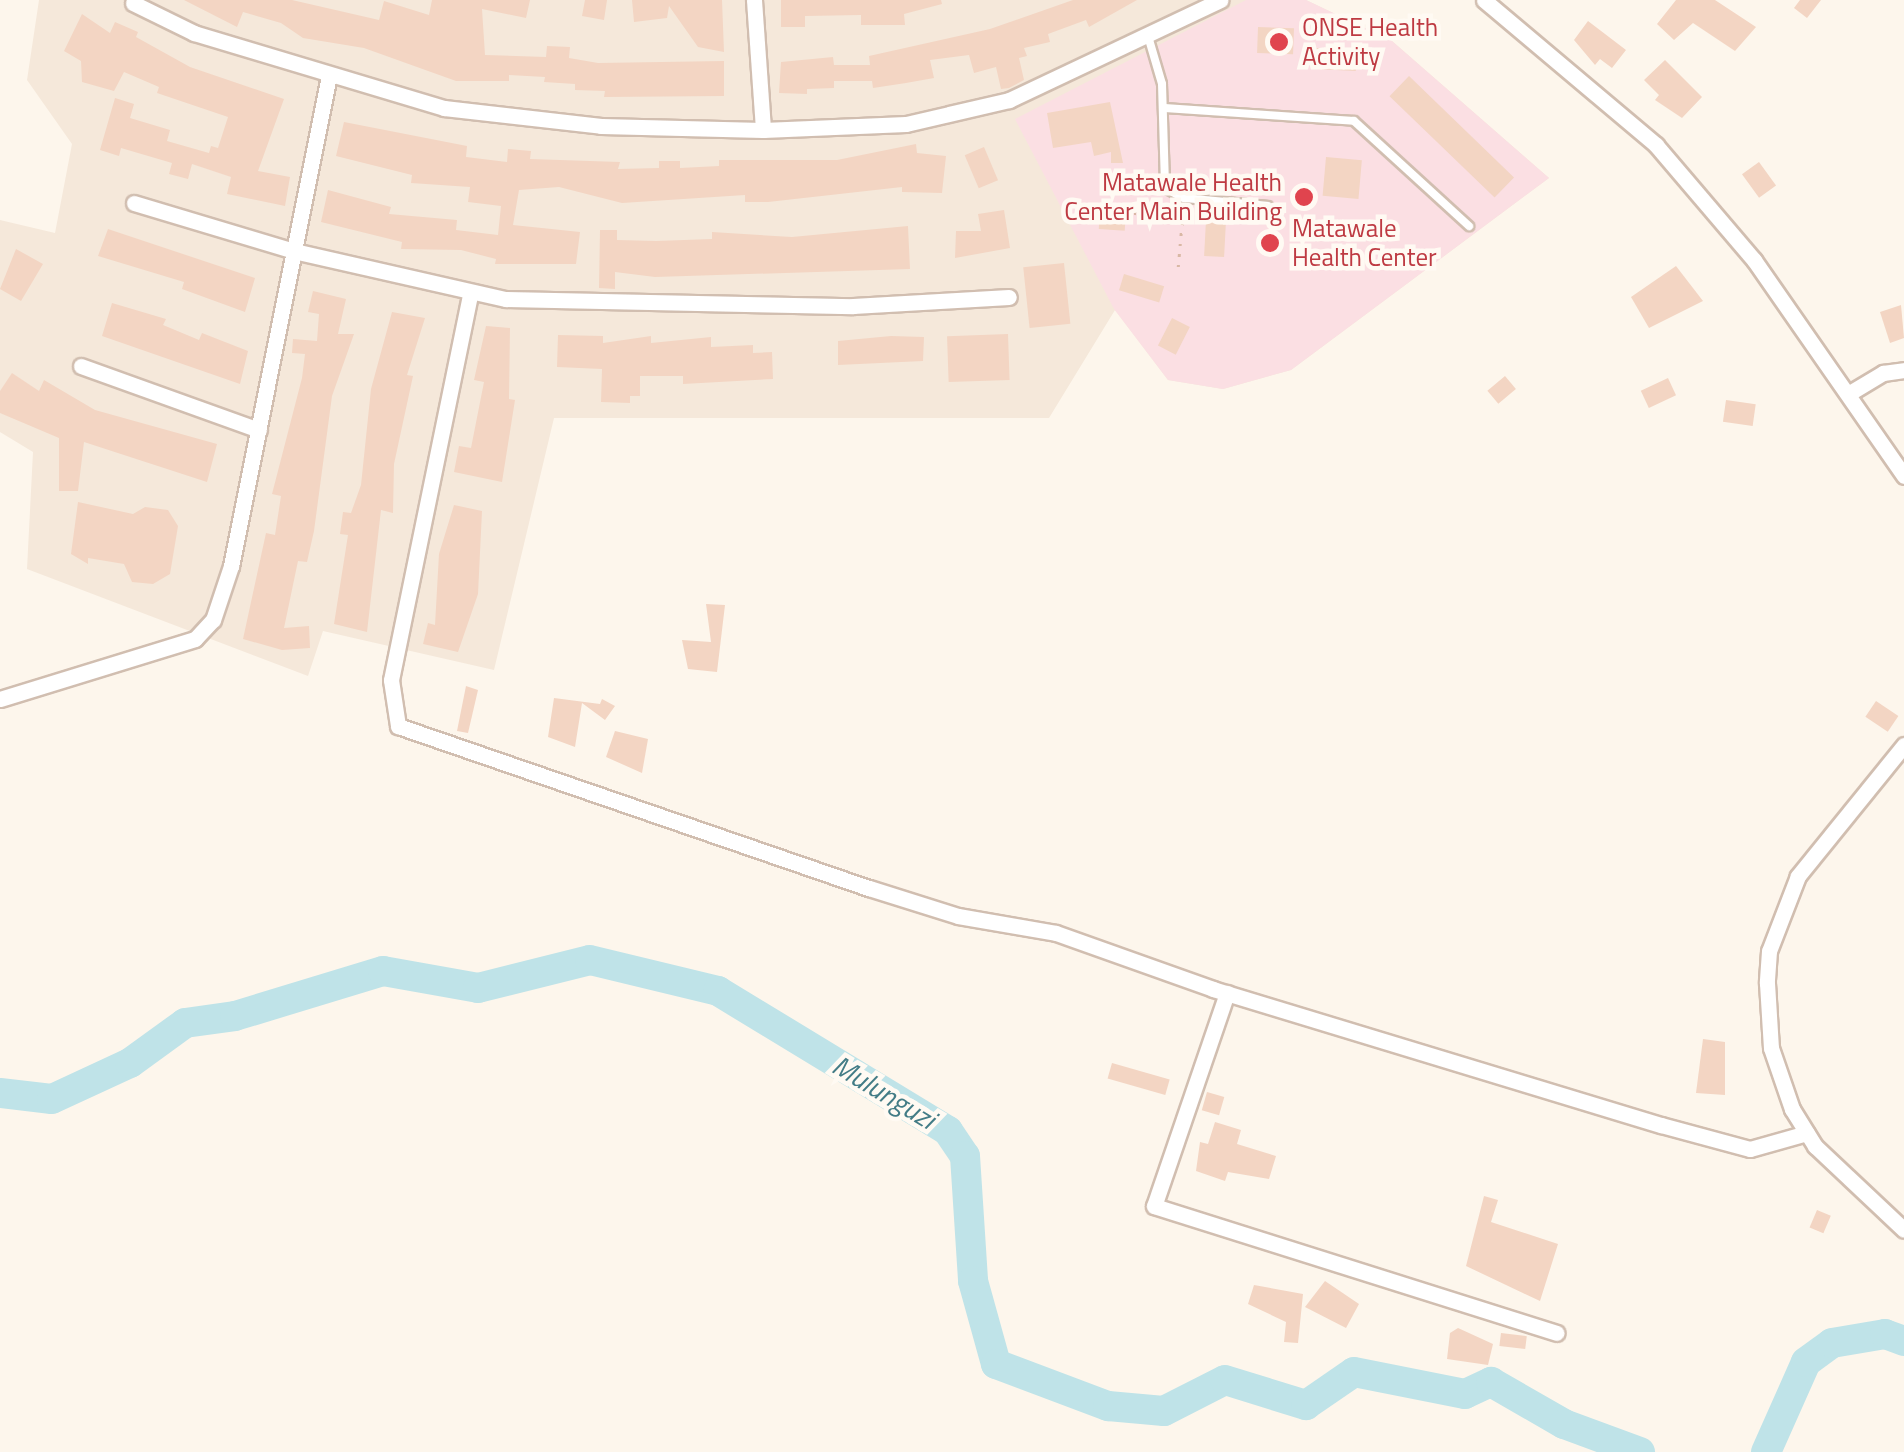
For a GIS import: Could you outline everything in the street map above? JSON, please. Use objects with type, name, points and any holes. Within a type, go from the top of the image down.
[{"type":"street","points":[[754,0],[763,130]]},
{"type":"street","points":[[133,2],[194,33],[329,77],[490,116],[763,130],[858,128],[957,114],[1008,100],[1221,0]]},
{"type":"street","points":[[1484,0],[1656,145],[1754,260],[1904,476]]},
{"type":"street","points":[[0,699],[196,639],[208,629],[231,566],[329,77]]},
{"type":"street","points":[[134,203],[294,251],[470,295],[853,306],[1009,298]]},
{"type":"street","points":[[470,295],[391,680],[398,726],[869,888],[958,916],[1056,933],[1227,993],[1705,1138],[1750,1148],[1807,1133]]},
{"type":"street","points":[[81,366],[258,430]]},
{"type":"street","points":[[1848,394],[1904,370]]},
{"type":"street","points":[[1904,745],[1810,856],[1784,902],[1769,952],[1771,1048],[1807,1133],[1904,1230]]},
{"type":"street","points":[[1227,993],[1154,1206],[1556,1333]]},
{"type":"lane","points":[[1148,36],[1165,108],[1161,181],[1184,198],[1268,206]]},
{"type":"lane","points":[[1165,108],[1354,121],[1469,226]]},
{"type":"path","points":[[1178,268],[1184,198]]},
{"type":"path","points":[[1134,213],[1182,216]]},
{"type":"shaded area","points":[[39,0],[1306,0],[1392,41],[1549,178],[1291,370],[1223,389],[1168,380],[1115,310],[1049,418],[554,418],[494,670],[323,631],[308,676],[27,569],[33,452],[0,432],[0,220],[55,233],[72,144],[27,80]]},
{"type":"shaded area","name":"Matawale Health Center","points":[[1246,0],[1306,0],[1392,41],[1549,178],[1291,370],[1223,389],[1168,380],[1114,309],[1015,119]]},
{"type":"building","points":[[184,0],[292,0],[379,20],[384,1],[429,15],[432,0],[530,0],[526,18],[482,9],[485,55],[546,57],[547,46],[570,47],[569,58],[598,63],[724,61],[724,96],[604,97],[605,91],[575,90],[575,84],[544,82],[545,77],[509,75],[509,81],[456,81],[364,48],[303,38],[281,23],[243,12],[237,27]]},
{"type":"building","points":[[585,0],[607,0],[604,20],[582,16]]},
{"type":"building","points":[[632,0],[722,0],[724,52],[698,47],[669,6],[667,18],[634,22]]},
{"type":"building","points":[[781,0],[941,0],[942,4],[904,14],[905,25],[861,25],[861,15],[805,16],[805,27],[781,27]]},
{"type":"building","points":[[1073,0],[1137,0],[1089,27],[1086,20],[1048,34],[1050,42],[1024,48],[1027,56],[1019,58],[1024,80],[1009,88],[1001,89],[996,67],[974,73],[969,55],[930,60],[934,78],[873,88],[872,81],[834,81],[834,88],[807,89],[807,94],[779,93],[781,62],[833,57],[834,65],[870,65],[869,56],[990,29]]},
{"type":"building","points":[[1676,0],[1715,0],[1756,27],[1735,51],[1693,23],[1674,40],[1657,24]]},
{"type":"building","points":[[1800,0],[1821,0],[1807,18],[1794,8]]},
{"type":"building","points":[[82,14],[110,33],[115,22],[138,32],[136,37],[190,67],[284,99],[258,171],[290,177],[285,206],[227,194],[231,177],[192,164],[188,179],[169,174],[172,163],[121,148],[119,156],[100,150],[115,98],[134,104],[130,118],[170,130],[167,141],[209,153],[211,146],[218,148],[228,117],[157,93],[159,87],[124,72],[114,91],[82,82],[81,61],[64,51]]},
{"type":"building","points":[[1588,21],[1626,50],[1612,68],[1600,59],[1595,65],[1574,40]]},
{"type":"building","points":[[1258,27],[1294,28],[1293,54],[1257,53]]},
{"type":"building","points":[[1316,48],[1357,50],[1356,71],[1315,69]]},
{"type":"building","points":[[1665,60],[1702,97],[1682,118],[1655,100],[1659,95],[1644,80]]},
{"type":"building","points":[[1409,76],[1514,177],[1495,198],[1390,96]]},
{"type":"building","points":[[1110,102],[1123,163],[1111,163],[1111,152],[1094,156],[1091,142],[1053,148],[1047,113]]},
{"type":"building","points":[[344,122],[467,146],[466,157],[507,162],[508,149],[531,151],[530,159],[620,162],[618,169],[659,168],[659,161],[680,161],[680,168],[719,166],[719,160],[837,160],[916,144],[917,153],[946,156],[942,193],[902,192],[902,187],[768,202],[745,202],[745,195],[622,203],[559,187],[519,190],[513,225],[580,232],[576,264],[495,264],[496,259],[461,250],[401,249],[402,242],[321,222],[328,190],[391,207],[389,214],[457,220],[456,230],[498,235],[501,206],[468,202],[470,187],[411,183],[412,175],[336,156]]},
{"type":"building","points":[[984,147],[998,180],[979,188],[965,155]]},
{"type":"building","points":[[1326,157],[1362,160],[1358,199],[1323,196]]},
{"type":"building","points":[[1759,162],[1776,185],[1759,198],[1742,174]]},
{"type":"building","points":[[1004,210],[1010,248],[955,258],[956,231],[981,231],[978,214]]},
{"type":"building","points":[[1100,211],[1126,213],[1125,231],[1099,229]]},
{"type":"building","points":[[1206,220],[1226,221],[1224,257],[1204,256]]},
{"type":"building","points":[[908,226],[910,269],[655,277],[615,272],[615,289],[599,288],[600,230],[617,230],[617,240],[656,241],[712,239],[712,232],[792,237]]},
{"type":"building","points":[[108,229],[255,278],[245,312],[182,289],[184,282],[98,256]]},
{"type":"building","points":[[16,249],[43,264],[21,301],[0,289]]},
{"type":"building","points":[[1064,263],[1070,324],[1030,328],[1023,267]]},
{"type":"building","points":[[1676,266],[1703,301],[1649,328],[1631,297]]},
{"type":"building","points":[[1124,274],[1164,286],[1159,303],[1119,290]]},
{"type":"building","points":[[313,291],[346,299],[338,334],[354,334],[332,396],[307,562],[298,561],[284,628],[309,626],[310,648],[282,650],[243,639],[266,533],[275,535],[281,496],[272,494],[302,378],[305,354],[292,353],[293,339],[317,341],[319,314],[308,312]]},
{"type":"building","points":[[112,303],[166,319],[163,325],[199,340],[202,333],[248,351],[240,384],[102,336]]},
{"type":"building","points":[[1901,305],[1904,338],[1890,343],[1880,312]]},
{"type":"building","points":[[392,312],[425,318],[407,375],[413,376],[394,464],[393,513],[381,510],[367,632],[334,624],[348,535],[340,534],[343,512],[351,513],[361,485],[371,389]]},
{"type":"building","points":[[1172,318],[1190,327],[1176,355],[1158,346]]},
{"type":"building","points":[[486,326],[510,328],[509,399],[515,400],[502,482],[454,472],[459,446],[471,448],[484,382],[474,380]]},
{"type":"building","points":[[1008,334],[1010,380],[949,382],[947,336]]},
{"type":"building","points":[[558,335],[603,336],[603,343],[651,336],[651,343],[711,337],[711,347],[753,345],[753,353],[772,352],[773,379],[683,384],[683,376],[640,376],[640,396],[630,396],[630,403],[601,402],[602,369],[557,367]]},
{"type":"building","points":[[924,337],[923,361],[838,365],[838,341]]},
{"type":"building","points":[[12,373],[39,391],[44,380],[95,410],[217,444],[207,482],[84,442],[78,491],[59,491],[59,438],[0,413],[0,391]]},
{"type":"building","points":[[1505,376],[1516,389],[1498,404],[1487,391]]},
{"type":"building","points":[[1668,378],[1676,395],[1649,408],[1641,391]]},
{"type":"building","points":[[1726,400],[1756,404],[1753,426],[1723,422]]},
{"type":"building","points":[[78,502],[133,514],[145,507],[168,510],[178,526],[170,574],[153,584],[132,582],[124,564],[88,558],[88,564],[71,554]]},
{"type":"building","points":[[454,505],[482,511],[478,594],[458,652],[423,644],[428,623],[435,625],[439,554]]},
{"type":"building","points":[[706,604],[725,605],[717,672],[688,669],[682,640],[711,642]]},
{"type":"building","points":[[466,686],[478,690],[468,733],[457,731]]},
{"type":"building","points":[[554,698],[600,704],[602,699],[615,706],[605,720],[582,703],[575,747],[548,737]]},
{"type":"building","points":[[1876,701],[1898,716],[1888,732],[1865,717]]},
{"type":"building","points":[[615,731],[648,739],[642,773],[606,757]]},
{"type":"building","points":[[1703,1039],[1725,1042],[1725,1095],[1696,1093]]},
{"type":"building","points":[[1112,1063],[1170,1080],[1165,1095],[1108,1078]]},
{"type":"building","points":[[1207,1092],[1224,1097],[1219,1115],[1202,1110]]},
{"type":"building","points":[[1215,1122],[1241,1130],[1237,1144],[1276,1156],[1269,1179],[1228,1172],[1225,1181],[1196,1171],[1200,1142],[1208,1144]]},
{"type":"building","points":[[1484,1196],[1498,1200],[1491,1222],[1558,1244],[1540,1301],[1466,1266]]},
{"type":"building","points":[[1817,1210],[1831,1216],[1823,1233],[1810,1227]]},
{"type":"building","points":[[1325,1281],[1359,1304],[1346,1328],[1305,1307]]},
{"type":"building","points":[[1254,1285],[1303,1294],[1298,1343],[1284,1342],[1286,1322],[1248,1304]]},
{"type":"building","points":[[1458,1328],[1493,1344],[1488,1365],[1447,1359],[1450,1333]]},
{"type":"building","points":[[1501,1333],[1527,1336],[1525,1349],[1499,1346]]},
{"type":"waterway","name":"Mulunguzi","points":[[0,1093],[52,1099],[130,1063],[185,1023],[235,1016],[383,971],[478,988],[590,960],[718,991],[948,1131],[965,1156],[973,1281],[996,1364],[1108,1406],[1164,1411],[1225,1380],[1306,1405],[1354,1372],[1465,1394],[1491,1382],[1564,1424],[1640,1452]]},
{"type":"waterway","name":"Mulunguzi","points":[[1766,1452],[1806,1362],[1832,1343],[1885,1334],[1904,1341]]},
{"type":"place","name":"ONSE Health Activity","points":[[1279,42]]},
{"type":"place","name":"Matawale Health Center Main Building","points":[[1304,197]]},
{"type":"place","name":"Matawale Health Center","points":[[1270,243]]}]
